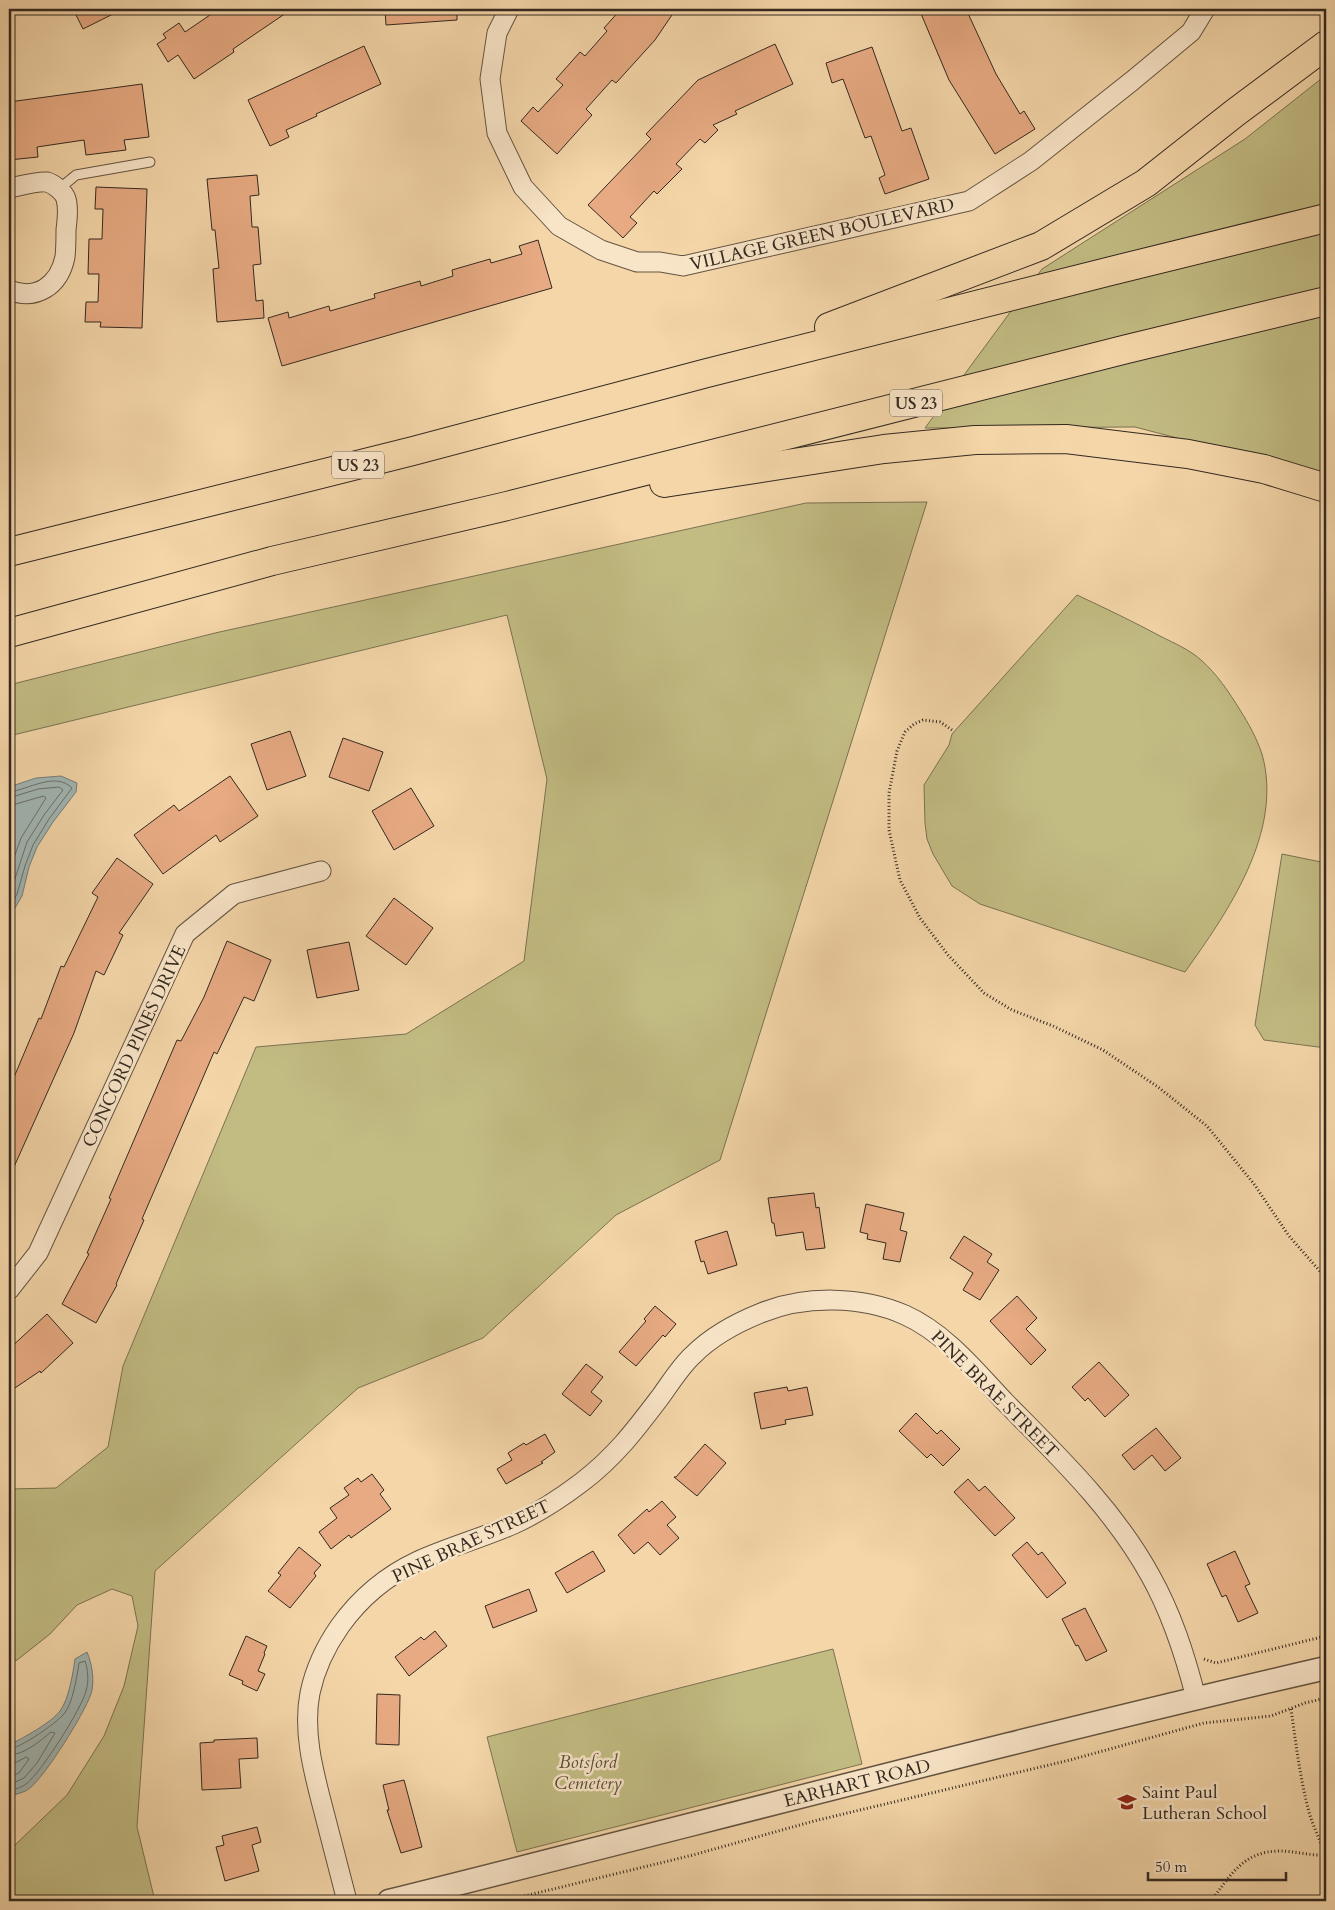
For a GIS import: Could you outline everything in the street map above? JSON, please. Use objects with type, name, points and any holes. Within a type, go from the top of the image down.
[{"type":"highway","points":[[707,374],[1041,246],[1146,183],[1236,112],[1326,45]]},
{"type":"highway","name":"US 23","points":[[9,552],[413,451],[1111,270],[1326,218]]},
{"type":"highway","name":"US 23","points":[[9,633],[272,562],[506,506],[1118,351],[1326,301]]},
{"type":"highway","points":[[506,506],[884,449],[984,440],[1066,439],[1188,454],[1264,469],[1326,488]]},
{"type":"street","name":"VILLAGE GREEN BOULEVARD","points":[[509,9],[497,34],[490,78],[497,133],[523,187],[559,226],[601,250],[638,262],[660,262],[682,266],[969,201],[1031,161],[1132,81],[1191,32],[1205,9]]},
{"type":"street","points":[[9,188],[47,182],[59,189],[66,198],[67,209],[65,257],[60,272],[49,286],[37,293],[19,294],[9,290]]},
{"type":"street","name":"CONCORD PINES DRIVE","points":[[9,1290],[38,1254],[185,934],[234,894],[321,871]]},
{"type":"street","name":"PINE BRAE STREET","points":[[347,1901],[314,1775],[307,1716],[310,1692],[319,1663],[334,1635],[349,1613],[368,1594],[392,1576],[418,1561],[515,1523],[565,1496],[609,1460],[628,1440],[696,1352],[732,1326],[763,1312],[785,1305],[808,1301],[844,1301],[879,1306],[905,1315],[931,1329],[966,1361],[1090,1490],[1119,1526],[1151,1575],[1176,1628],[1196,1698]]},
{"type":"street","name":"EARHART ROAD","points":[[389,1901],[1196,1698],[1326,1668]]},
{"type":"lane","points":[[59,189],[76,175],[150,162]]},
{"type":"path","points":[[952,730],[940,722],[923,720],[904,732],[897,751],[889,794],[889,830],[900,880],[920,918],[948,955],[984,993],[1012,1010],[1053,1026],[1103,1050],[1158,1087],[1207,1126],[1254,1184],[1289,1236],[1326,1278]]},
{"type":"path","points":[[1187,1662],[1198,1657],[1216,1663],[1326,1636]]},
{"type":"path","points":[[504,1901],[693,1855],[814,1821],[1070,1760],[1204,1723],[1271,1716],[1326,1698]]},
{"type":"path","points":[[1291,1709],[1301,1781],[1311,1817],[1326,1855],[1326,1864]]},
{"type":"path","points":[[1211,1901],[1230,1874],[1250,1858],[1264,1852],[1281,1851],[1326,1855]]},
{"type":"green space","points":[[1326,75],[1326,477],[1135,427],[925,428],[1042,269],[1245,139]]},
{"type":"green space","points":[[927,502],[720,1160],[616,1215],[483,1338],[358,1388],[155,1571],[137,1827],[155,1901],[9,1901],[9,1855],[15,1845],[67,1795],[104,1736],[124,1686],[138,1626],[132,1596],[112,1589],[77,1605],[50,1634],[9,1664],[9,1489],[56,1488],[108,1447],[123,1366],[256,1047],[406,1034],[524,961],[547,779],[507,615],[9,736],[9,685],[215,633],[806,503]]},
{"type":"green space","points":[[1077,595],[1177,644],[1207,665],[1232,697],[1250,726],[1262,754],[1267,783],[1265,813],[1258,842],[1248,870],[1234,898],[1185,972],[980,904],[952,886],[933,854],[927,839],[924,785],[949,745],[952,734]]},
{"type":"green space","points":[[1282,854],[1326,863],[1326,1048],[1264,1040],[1255,1025]]},
{"type":"green space","name":"Botsford Cemetery","points":[[833,1649],[862,1764],[517,1852],[487,1737]]},
{"type":"water","points":[[746,9],[846,9],[748,12]]},
{"type":"water","points":[[61,776],[77,783],[76,792],[37,847],[29,867],[22,896],[9,916],[9,787],[36,778]]},
{"type":"water","points":[[87,1652],[92,1667],[93,1684],[91,1694],[81,1715],[64,1744],[37,1781],[25,1791],[9,1796],[9,1745],[56,1716],[63,1706],[68,1693],[75,1659]]},
{"type":"building","points":[[73,9],[123,9],[83,29]]},
{"type":"building","points":[[206,9],[292,9],[233,49],[234,52],[194,79],[178,55],[168,62],[157,44],[166,38],[163,34],[179,23],[185,32],[210,15]]},
{"type":"building","points":[[385,9],[457,9],[457,20],[386,25]]},
{"type":"building","points":[[621,9],[676,9],[655,40],[616,83],[612,80],[586,109],[592,115],[557,154],[521,121],[533,107],[538,112],[563,85],[556,79],[580,52],[585,56],[607,31],[604,28]]},
{"type":"building","points":[[919,9],[966,9],[996,74],[1020,114],[1024,111],[1035,129],[995,154],[949,80]]},
{"type":"building","points":[[775,44],[793,84],[735,111],[737,114],[713,125],[718,130],[705,143],[700,139],[676,164],[682,169],[657,194],[654,191],[630,217],[637,223],[623,238],[588,205],[651,139],[646,134],[698,80]]},
{"type":"building","points":[[364,46],[381,84],[286,130],[289,137],[270,146],[248,100]]},
{"type":"building","points":[[872,47],[902,131],[911,128],[929,179],[885,194],[879,178],[885,175],[871,136],[865,138],[843,79],[832,83],[826,63]]},
{"type":"building","points":[[142,84],[149,137],[124,140],[126,150],[86,155],[84,140],[37,147],[38,157],[9,160],[9,102]]},
{"type":"building","points":[[257,175],[259,195],[250,196],[252,227],[258,227],[261,264],[253,265],[256,301],[263,300],[264,318],[217,322],[213,269],[219,268],[215,230],[212,230],[207,179]]},
{"type":"building","points":[[96,187],[147,189],[142,328],[100,327],[101,322],[85,322],[86,302],[98,302],[99,274],[88,274],[89,239],[102,239],[103,209],[95,209]]},
{"type":"building","points":[[538,240],[552,288],[282,366],[268,318],[288,312],[289,318],[329,306],[330,311],[375,298],[374,294],[420,281],[421,286],[453,276],[452,270],[490,259],[491,263],[522,254],[519,246]]},
{"type":"building","points":[[290,731],[306,776],[267,790],[251,744]]},
{"type":"building","points":[[343,738],[383,752],[369,791],[329,777]]},
{"type":"building","points":[[230,776],[258,816],[220,842],[216,835],[163,874],[134,835],[174,805],[179,811]]},
{"type":"building","points":[[411,788],[434,826],[394,850],[372,811]]},
{"type":"building","points":[[117,858],[153,884],[119,933],[123,935],[104,975],[96,971],[74,1033],[9,1178],[9,1089],[39,1018],[41,1019],[61,966],[64,967],[98,897],[92,893]]},
{"type":"building","points":[[394,898],[433,928],[406,965],[366,936]]},
{"type":"building","points":[[227,941],[271,960],[254,1001],[244,997],[217,1054],[214,1052],[142,1219],[144,1220],[117,1285],[96,1323],[62,1304],[89,1254],[87,1253],[111,1199],[109,1198],[177,1040],[181,1041],[204,997]]},
{"type":"building","points":[[349,942],[359,990],[317,998],[307,950]]},
{"type":"building","points":[[814,1193],[816,1208],[819,1207],[825,1248],[806,1250],[803,1232],[776,1236],[768,1198]]},
{"type":"building","points":[[866,1204],[904,1213],[900,1230],[907,1232],[900,1262],[883,1259],[886,1243],[867,1239],[868,1234],[860,1232]]},
{"type":"building","points":[[727,1231],[737,1265],[708,1274],[704,1261],[701,1262],[695,1241]]},
{"type":"building","points":[[964,1236],[992,1254],[987,1262],[999,1270],[980,1300],[963,1290],[973,1273],[950,1258]]},
{"type":"building","points":[[1017,1296],[1037,1318],[1026,1329],[1046,1350],[1031,1365],[990,1321]]},
{"type":"building","points":[[655,1306],[676,1324],[665,1337],[663,1335],[636,1366],[619,1352],[646,1321],[644,1319]]},
{"type":"building","points":[[47,1314],[73,1343],[41,1373],[40,1371],[9,1392],[9,1349]]},
{"type":"building","points":[[1099,1362],[1129,1395],[1105,1417],[1088,1398],[1085,1401],[1072,1387]]},
{"type":"building","points":[[586,1364],[603,1377],[591,1392],[602,1401],[590,1416],[562,1394]]},
{"type":"building","points":[[787,1387],[788,1391],[807,1387],[813,1415],[785,1420],[786,1424],[761,1429],[754,1393]]},
{"type":"building","points":[[916,1413],[937,1434],[941,1430],[960,1449],[943,1466],[931,1454],[927,1458],[899,1431]]},
{"type":"building","points":[[1156,1428],[1181,1458],[1165,1471],[1152,1455],[1134,1470],[1122,1455]]},
{"type":"building","points":[[545,1434],[555,1452],[541,1462],[543,1463],[506,1484],[497,1469],[512,1460],[508,1453],[524,1443],[526,1445]]},
{"type":"building","points":[[705,1444],[726,1463],[697,1496],[674,1477]]},
{"type":"building","points":[[372,1474],[384,1490],[380,1494],[391,1509],[351,1538],[349,1535],[331,1549],[319,1532],[337,1518],[330,1508],[349,1495],[344,1488],[358,1478],[361,1482]]},
{"type":"building","points":[[968,1479],[979,1491],[985,1486],[1015,1518],[995,1536],[954,1492]]},
{"type":"building","points":[[662,1501],[676,1517],[667,1525],[679,1538],[660,1555],[648,1542],[634,1554],[618,1535],[647,1509],[649,1512]]},
{"type":"building","points":[[1027,1542],[1038,1555],[1042,1552],[1066,1583],[1047,1598],[1012,1555]]},
{"type":"building","points":[[299,1547],[321,1565],[314,1573],[316,1576],[290,1608],[268,1591],[281,1575],[278,1573]]},
{"type":"building","points":[[593,1551],[605,1571],[567,1593],[555,1573]]},
{"type":"building","points":[[1235,1551],[1250,1584],[1245,1586],[1258,1613],[1238,1622],[1226,1595],[1222,1597],[1207,1564]]},
{"type":"building","points":[[529,1589],[537,1611],[493,1628],[485,1606]]},
{"type":"building","points":[[1085,1608],[1107,1651],[1086,1661],[1062,1619]]},
{"type":"building","points":[[435,1631],[447,1646],[409,1676],[395,1657],[421,1637],[424,1640]]},
{"type":"building","points":[[246,1636],[267,1646],[258,1671],[265,1674],[257,1691],[242,1684],[243,1681],[229,1675]]},
{"type":"building","points":[[377,1694],[400,1695],[399,1745],[376,1744]]},
{"type":"building","points":[[257,1738],[258,1758],[239,1759],[241,1788],[202,1790],[200,1743],[214,1742],[214,1740]]},
{"type":"building","points":[[404,1780],[422,1847],[401,1853],[387,1810],[389,1810],[383,1785]]},
{"type":"building","points":[[257,1827],[261,1842],[252,1845],[259,1871],[225,1881],[216,1847],[224,1845],[222,1836]]},
{"type":"place","name":"Saint Paul Lutheran School","points":[[1127,1802]]}]
